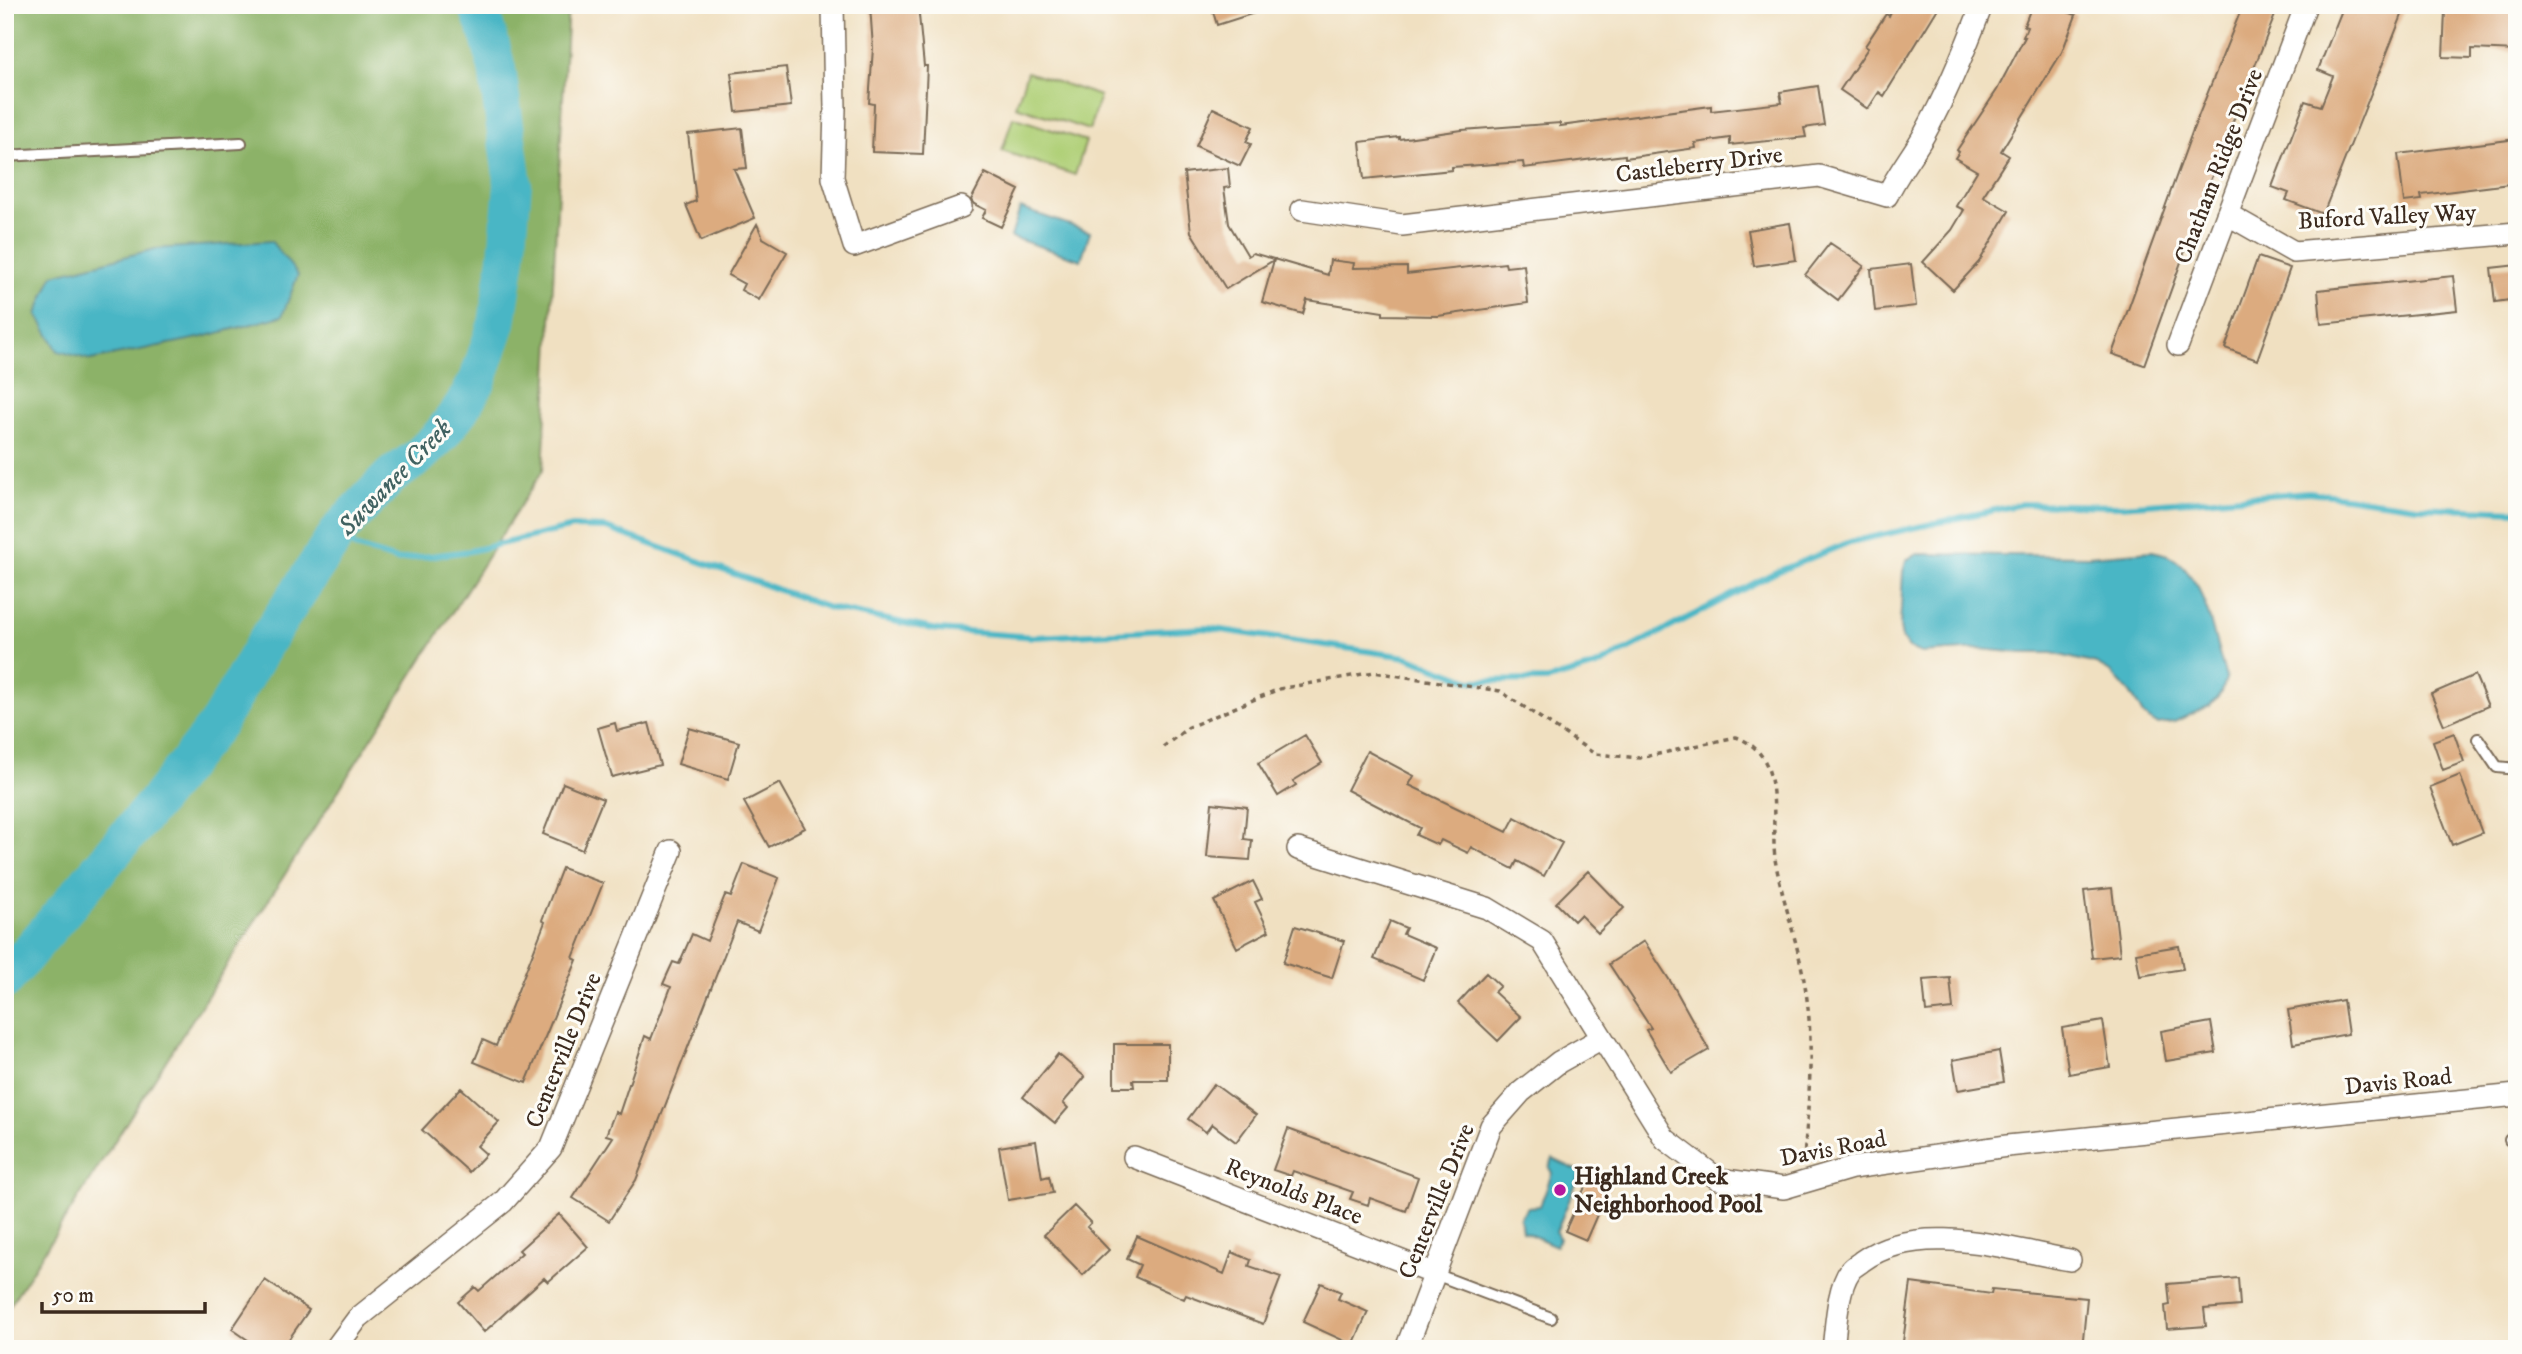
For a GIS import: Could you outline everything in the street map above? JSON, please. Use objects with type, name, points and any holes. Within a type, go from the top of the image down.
[{"type":"street","points":[[833,5],[833,178],[854,246],[961,206]]},
{"type":"street","name":"Castleberry Drive","points":[[1302,210],[1402,225],[1819,176],[1887,196],[1922,138],[1957,70],[1982,5]]},
{"type":"street","name":"Chatham Ridge Drive","points":[[2178,345],[2306,5]]},
{"type":"street","name":"Buford Valley Way","points":[[2227,214],[2294,251],[2517,233]]},
{"type":"street","name":"Davis Road","points":[[1298,849],[1487,908],[1542,941],[1665,1139],[1718,1180],[1784,1188],[1852,1168],[2007,1146],[2517,1095]]},
{"type":"street","name":"Centerville Drive","points":[[335,1349],[358,1318],[503,1202],[551,1148],[671,851]]},
{"type":"street","name":"Centerville Drive","points":[[1406,1349],[1491,1126],[1521,1092],[1559,1062],[1602,1038]]},
{"type":"street","name":"Reynolds Place","points":[[1134,1157],[1435,1274]]},
{"type":"street","points":[[1833,1349],[1838,1302],[1850,1270],[1876,1251],[1910,1241],[1943,1239],[2070,1260]]},
{"type":"lane","points":[[5,156],[241,144]]},
{"type":"lane","points":[[2478,739],[2497,767],[2517,769]]},
{"type":"lane","points":[[1435,1274],[1551,1318]]},
{"type":"path","points":[[1163,747],[1189,727],[1279,689],[1374,672],[1500,691],[1595,754],[1640,758],[1736,737],[1750,742],[1767,761],[1773,797],[1776,862],[1805,982],[1812,1063],[1804,1157]]},
{"type":"green space","points":[[5,5],[568,5],[543,470],[5,1313]]},
{"type":"green space","points":[[1027,72],[1100,96],[1089,130],[1016,106]]},
{"type":"green space","points":[[1013,117],[1086,141],[1075,175],[1002,151]]},
{"type":"water","points":[[1020,208],[1090,232],[1081,260],[1011,237]]},
{"type":"water","points":[[271,241],[298,275],[282,316],[203,337],[91,360],[58,351],[37,314],[53,275],[155,249]]},
{"type":"water","points":[[2152,551],[2169,555],[2184,567],[2198,587],[2226,678],[2222,692],[2210,706],[2174,722],[2157,724],[2143,715],[2134,698],[2112,673],[2096,664],[2052,653],[1980,649],[1921,653],[1909,648],[1902,638],[1900,627],[1903,572],[1906,560],[1917,554],[2088,556]]},
{"type":"water","name":"Highland Creek Neighborhood Pool","points":[[1553,1159],[1581,1172],[1556,1232],[1559,1238],[1556,1246],[1522,1231],[1520,1217],[1528,1207],[1540,1206],[1552,1173],[1549,1168]]},
{"type":"building","points":[[870,5],[918,5],[924,66],[927,66],[923,154],[872,152],[874,104],[869,103],[873,48]]},
{"type":"building","points":[[1211,5],[1267,5],[1267,9],[1217,25]]},
{"type":"building","points":[[1894,5],[1940,5],[1884,96],[1879,92],[1868,109],[1840,90],[1868,48],[1865,46],[1886,14],[1889,16]]},
{"type":"building","points":[[2032,5],[2049,5],[2076,15],[2062,52],[2001,151],[2009,156],[1983,196],[2009,211],[1979,262],[1953,290],[1923,262],[1952,230],[1964,210],[1956,206],[1977,171],[1955,158],[1959,152],[1957,150],[1997,90],[2025,37],[2027,27],[2024,26]]},
{"type":"building","points":[[2243,5],[2279,5],[2218,159],[2144,365],[2112,354],[2194,127]]},
{"type":"building","points":[[2344,5],[2406,5],[2323,214],[2286,200],[2289,193],[2272,187],[2305,101],[2321,106],[2333,76],[2318,70]]},
{"type":"building","points":[[2455,5],[2517,5],[2517,51],[2472,49],[2472,58],[2443,57],[2445,11],[2454,11]]},
{"type":"building","points":[[786,67],[791,106],[736,112],[731,73]]},
{"type":"building","points":[[1818,86],[1824,125],[1804,128],[1806,137],[1730,145],[1730,138],[1695,143],[1696,148],[1625,158],[1625,155],[1524,168],[1523,162],[1452,167],[1452,170],[1364,179],[1360,142],[1462,130],[1560,123],[1560,126],[1711,106],[1711,111],[1782,103],[1780,92]]},
{"type":"building","points":[[1213,108],[1253,127],[1246,142],[1251,144],[1240,166],[1196,146]]},
{"type":"building","points":[[742,128],[747,168],[734,169],[755,218],[701,241],[686,205],[696,201],[688,134]]},
{"type":"building","points":[[2517,139],[2517,183],[2421,195],[2422,200],[2404,202],[2398,154]]},
{"type":"building","points":[[1228,168],[1230,187],[1224,188],[1229,224],[1248,256],[1253,253],[1328,275],[1330,260],[1354,263],[1353,268],[1407,267],[1407,274],[1505,263],[1506,267],[1524,265],[1528,303],[1438,316],[1383,315],[1383,312],[1307,300],[1303,314],[1262,302],[1274,260],[1226,289],[1191,232],[1184,173]]},
{"type":"building","points":[[985,173],[1019,190],[1001,227],[982,218],[986,210],[971,200]]},
{"type":"building","points":[[1790,223],[1796,260],[1754,266],[1748,230]]},
{"type":"building","points":[[757,224],[763,238],[787,252],[759,300],[741,290],[744,284],[728,275]]},
{"type":"building","points":[[1830,243],[1864,266],[1838,300],[1805,275]]},
{"type":"building","points":[[2258,257],[2290,268],[2257,360],[2225,348]]},
{"type":"building","points":[[1911,264],[1916,306],[1875,311],[1871,269]]},
{"type":"building","points":[[2517,265],[2517,299],[2495,302],[2491,268]]},
{"type":"building","points":[[2453,276],[2457,310],[2321,324],[2318,290]]},
{"type":"building","points":[[2475,675],[2488,706],[2444,725],[2431,694]]},
{"type":"building","points":[[615,723],[617,731],[649,723],[660,765],[612,777],[598,728]]},
{"type":"building","points":[[689,728],[739,742],[728,779],[678,764]]},
{"type":"building","points":[[2454,733],[2464,762],[2443,770],[2433,741]]},
{"type":"building","points":[[1305,735],[1322,763],[1293,781],[1296,785],[1278,796],[1258,763]]},
{"type":"building","points":[[1367,751],[1414,776],[1409,785],[1507,832],[1515,817],[1562,843],[1544,876],[1517,861],[1513,869],[1471,847],[1468,853],[1441,840],[1438,845],[1416,835],[1420,828],[1347,790]]},
{"type":"building","points":[[2460,775],[2482,833],[2452,845],[2430,787]]},
{"type":"building","points":[[563,783],[603,799],[582,850],[543,834]]},
{"type":"building","points":[[780,783],[805,828],[769,847],[744,802]]},
{"type":"building","points":[[1212,803],[1247,807],[1244,839],[1252,840],[1250,860],[1207,857]]},
{"type":"building","points":[[744,864],[779,878],[758,931],[737,922],[636,1180],[609,1221],[573,1198],[613,1137],[606,1135],[615,1112],[619,1114],[645,1036],[651,1039],[671,987],[663,984],[673,962],[679,964],[692,934],[707,941],[725,895],[731,897]]},
{"type":"building","points":[[562,868],[603,883],[573,958],[577,960],[526,1083],[474,1062],[483,1040],[496,1046],[545,922],[542,920]]},
{"type":"building","points":[[1588,871],[1624,908],[1598,933],[1580,915],[1574,921],[1556,903]]},
{"type":"building","points":[[1253,881],[1262,899],[1255,902],[1269,931],[1237,948],[1214,901]]},
{"type":"building","points":[[2112,888],[2120,955],[2092,958],[2084,891]]},
{"type":"building","points":[[1390,921],[1406,928],[1403,934],[1436,948],[1423,980],[1374,959]]},
{"type":"building","points":[[1295,926],[1344,941],[1332,978],[1283,963]]},
{"type":"building","points":[[1644,941],[1674,987],[1709,1050],[1671,1072],[1646,1030],[1651,1028],[1609,964]]},
{"type":"building","points":[[2179,946],[2183,969],[2140,976],[2136,953]]},
{"type":"building","points":[[1486,973],[1500,986],[1494,992],[1521,1017],[1498,1041],[1458,1003]]},
{"type":"building","points":[[1950,978],[1953,1009],[1926,1012],[1923,980]]},
{"type":"building","points":[[2343,1000],[2348,1034],[2293,1044],[2288,1010]]},
{"type":"building","points":[[2103,1021],[2110,1067],[2069,1074],[2062,1028]]},
{"type":"building","points":[[2211,1022],[2216,1053],[2166,1061],[2161,1031]]},
{"type":"building","points":[[1114,1044],[1168,1044],[1168,1080],[1133,1080],[1134,1087],[1114,1087]]},
{"type":"building","points":[[1999,1051],[2004,1082],[1958,1090],[1953,1060]]},
{"type":"building","points":[[1058,1054],[1085,1077],[1063,1103],[1068,1108],[1055,1123],[1023,1097]]},
{"type":"building","points":[[1214,1084],[1256,1115],[1236,1142],[1212,1124],[1206,1132],[1188,1119]]},
{"type":"building","points":[[461,1088],[499,1122],[477,1146],[486,1154],[469,1172],[422,1130]]},
{"type":"building","points":[[1288,1129],[1418,1177],[1406,1211],[1370,1198],[1368,1205],[1350,1199],[1353,1192],[1293,1171],[1291,1176],[1273,1170]]},
{"type":"building","points":[[1036,1141],[1042,1178],[1049,1176],[1053,1193],[1008,1200],[999,1147]]},
{"type":"building","points":[[1590,1176],[1610,1185],[1586,1240],[1565,1231]]},
{"type":"building","points":[[1074,1206],[1091,1223],[1087,1227],[1109,1250],[1083,1275],[1044,1235]]},
{"type":"building","points":[[559,1214],[588,1247],[548,1282],[544,1278],[484,1332],[458,1302],[475,1287],[479,1291],[522,1253],[519,1250]]},
{"type":"building","points":[[1137,1236],[1224,1274],[1232,1252],[1251,1260],[1249,1266],[1281,1277],[1263,1324],[1186,1295],[1184,1299],[1135,1277],[1140,1265],[1127,1259]]},
{"type":"building","points":[[2238,1278],[2240,1306],[2204,1309],[2206,1326],[2167,1329],[2165,1306],[2170,1305],[2168,1284]]},
{"type":"building","points":[[265,1280],[309,1310],[282,1349],[261,1349],[232,1329]]},
{"type":"building","points":[[1321,1283],[1341,1292],[1338,1299],[1368,1312],[1353,1345],[1303,1322]]},
{"type":"building","points":[[1911,1283],[1991,1294],[1992,1289],[2087,1298],[2082,1349],[2033,1349],[1957,1342],[1956,1349],[1902,1349]]},
{"type":"waterway","name":"Suwanee Creek","points":[[5,980],[159,798],[218,723],[265,642],[341,528],[390,477],[417,458],[440,436],[477,382],[497,323],[507,257],[513,183],[497,69],[477,5]]},
{"type":"waterway","points":[[341,528],[355,547],[397,560],[470,551],[573,527],[606,528],[829,608],[938,630],[1035,637],[1208,628],[1407,657],[1471,681],[1548,680],[1596,666],[1774,573],[1850,542],[2022,504],[2120,506],[2309,492],[2417,507],[2517,511]]},
{"type":"place","name":"Highland Creek Neighborhood Pool","points":[[1560,1190]]}]
